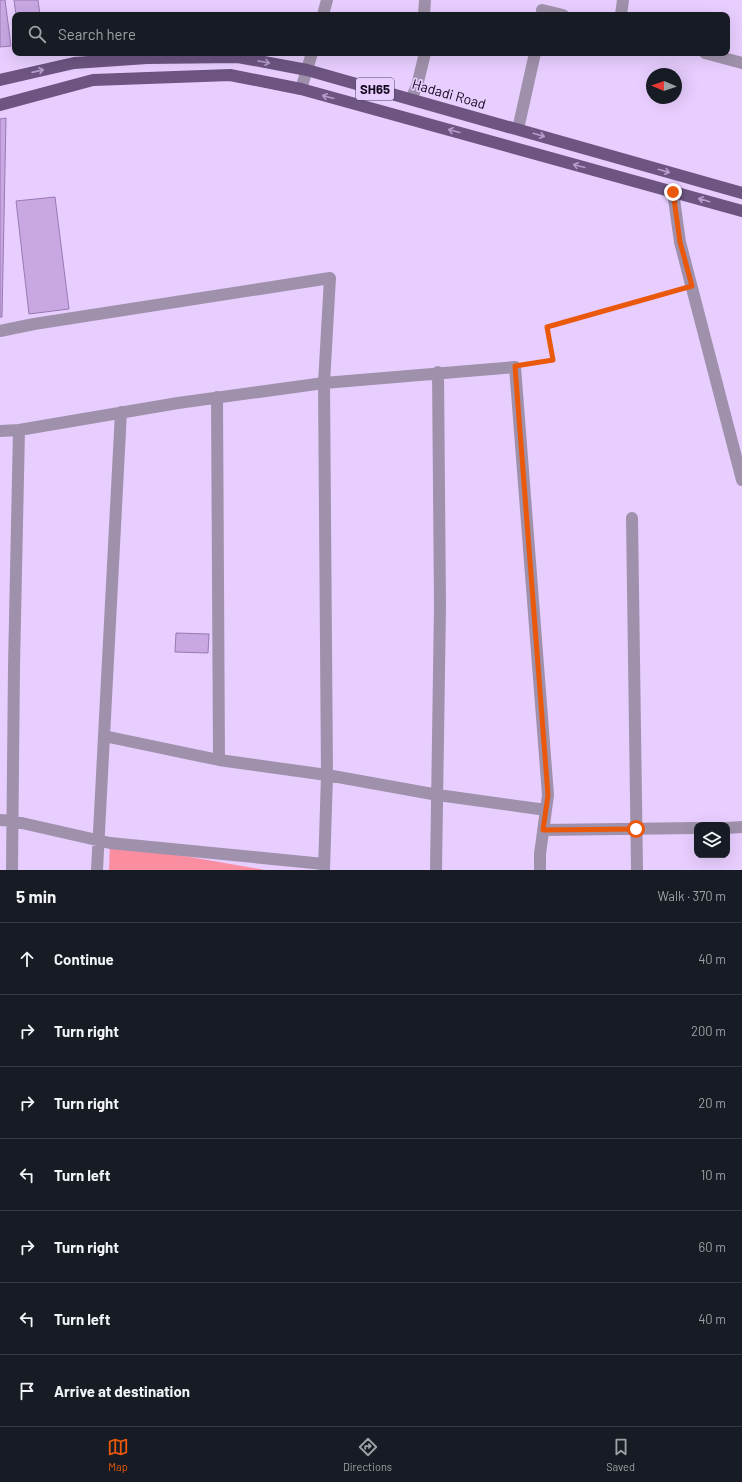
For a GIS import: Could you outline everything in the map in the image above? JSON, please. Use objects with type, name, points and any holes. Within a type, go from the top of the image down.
[{"type":"main road","name":"Hadadi Road","points":[[0,80],[74,63],[147,58],[238,57],[307,70],[742,193]]},
{"type":"main road","points":[[0,105],[93,80],[230,75],[301,89],[742,211]]},
{"type":"street","points":[[324,12],[327,0]]},
{"type":"street","points":[[424,12],[425,0]]},
{"type":"street","points":[[621,12],[623,0]]},
{"type":"street","points":[[542,8],[554,12]]},
{"type":"street","points":[[301,89],[311,56]]},
{"type":"street","points":[[411,99],[417,86],[424,56]]},
{"type":"street","points":[[518,129],[534,56]]},
{"type":"street","points":[[716,56],[742,63]]},
{"type":"street","points":[[673,192],[680,242],[742,480]]},
{"type":"street","points":[[0,331],[235,292],[330,278],[324,383],[327,775],[324,867],[110,843],[13,821],[0,820]]},
{"type":"street","points":[[0,431],[19,430],[217,397],[324,383],[515,366],[548,795],[540,854],[540,870]]},
{"type":"street","points":[[436,870],[440,606],[438,372]]},
{"type":"street","points":[[217,397],[220,760]]},
{"type":"street","points":[[97,870],[121,412]]},
{"type":"street","points":[[12,870],[14,658],[19,430]]},
{"type":"street","points":[[632,518],[636,870]]},
{"type":"street","points":[[104,736],[220,760],[327,775],[438,795],[546,810]]},
{"type":"street","points":[[730,828],[742,827]]},
{"type":"street","points":[[543,830],[694,828]]},
{"type":"path","points":[[515,366],[553,360],[547,327],[692,286]]},
{"type":"shaded area","points":[[110,843],[265,870],[109,870]]},
{"type":"building","points":[[0,0],[5,0],[11,46],[0,47]]},
{"type":"building","points":[[14,0],[38,0],[40,12],[16,12]]},
{"type":"building","points":[[6,118],[2,317],[0,317],[0,119]]},
{"type":"building","points":[[55,197],[69,309],[29,314],[16,201]]},
{"type":"building","points":[[176,633],[209,634],[208,653],[175,652]]},
{"type":"route","points":[[636,829],[543,830],[548,795],[515,366],[553,360],[547,327],[692,286],[680,242],[673,192]]}]
